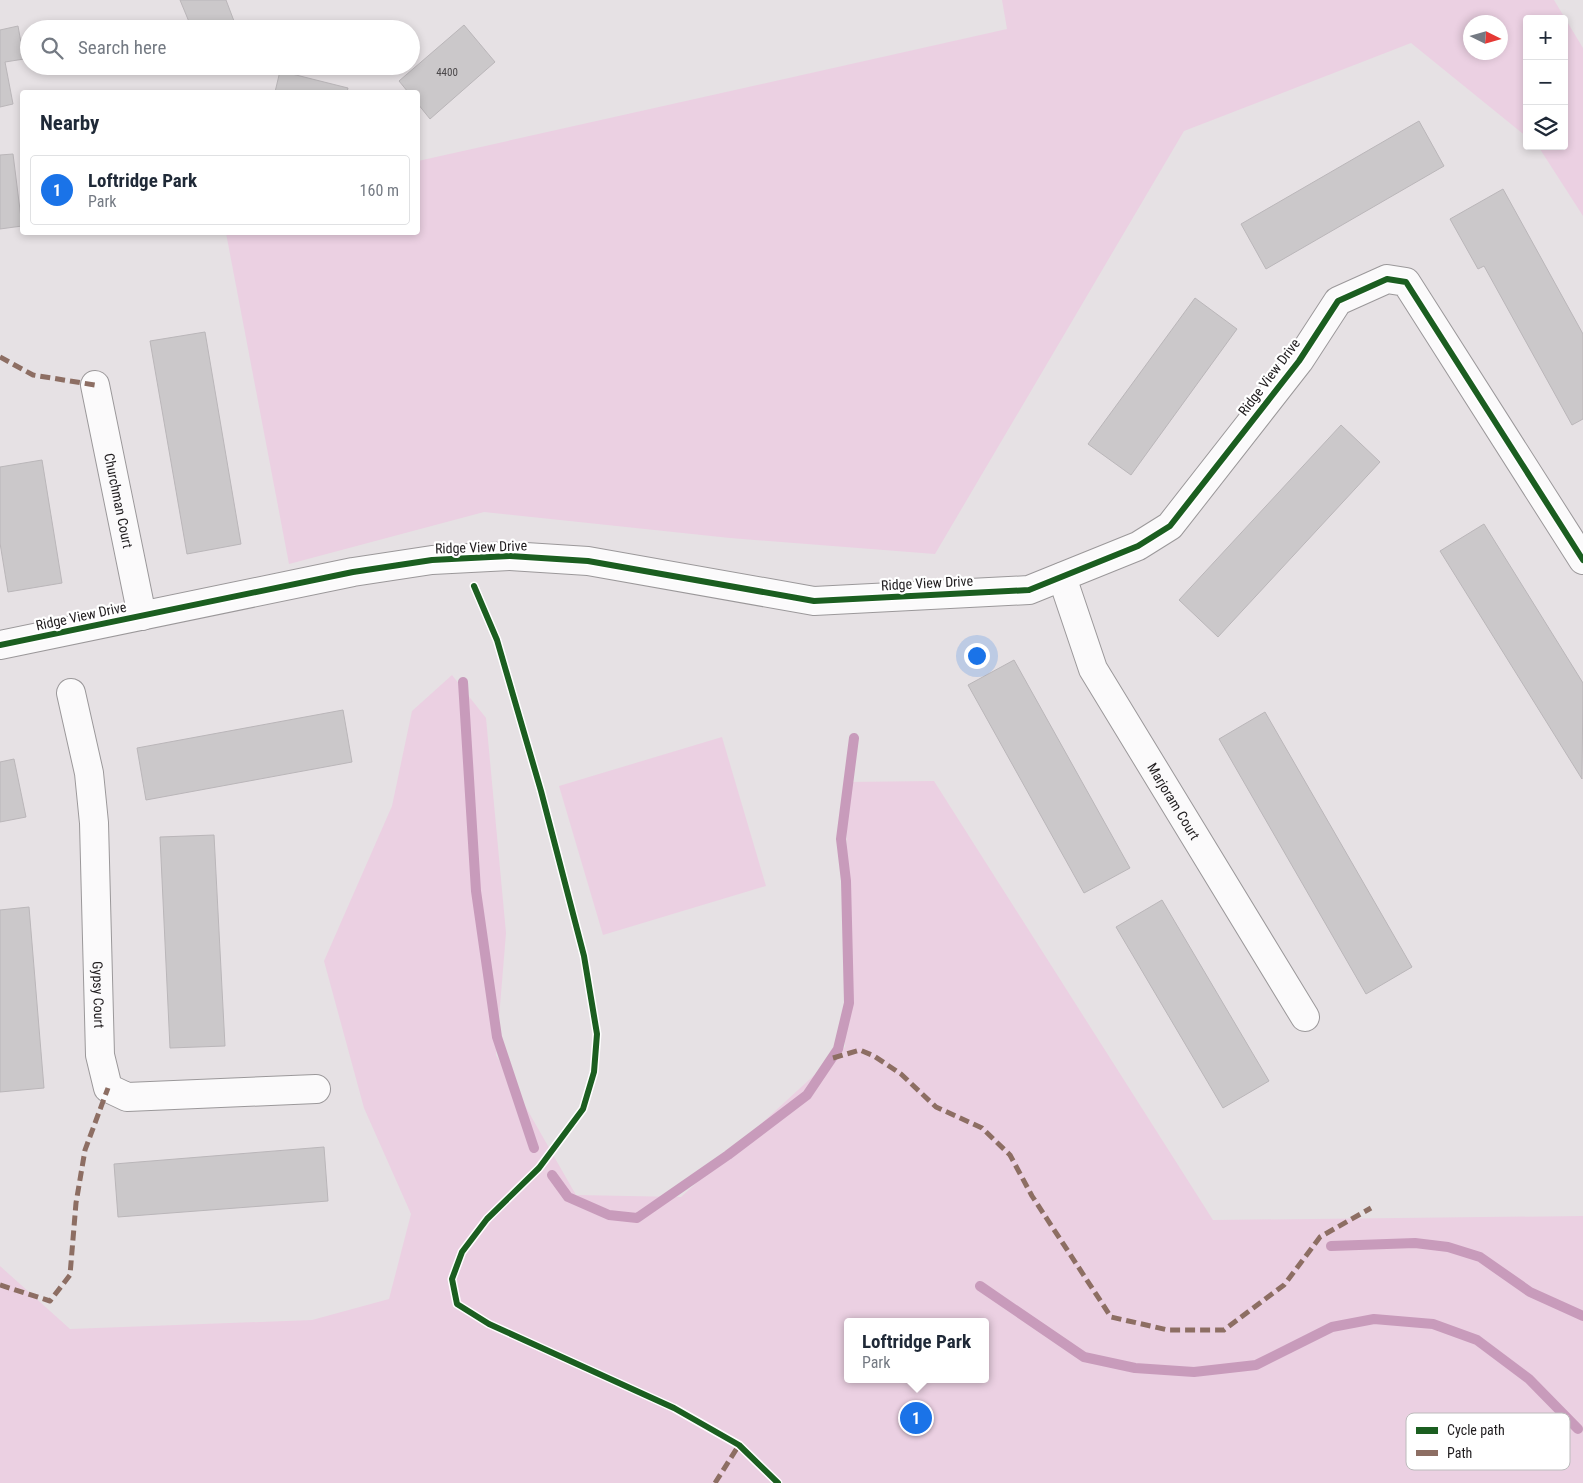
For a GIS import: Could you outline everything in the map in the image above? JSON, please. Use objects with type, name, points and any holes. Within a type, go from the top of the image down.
[{"type":"street","name":"Ridge View Drive","points":[[0,645],[363,571],[432,560],[510,556],[588,561],[814,601],[1029,590],[1138,546],[1170,526],[1299,361],[1338,301],[1387,279],[1406,282],[1583,560]]},
{"type":"street","name":"Churchman Court","points":[[95,385],[142,616]]},
{"type":"street","name":"Marjoram Court","points":[[1062,576],[1093,669],[1305,1017]]},
{"type":"street","name":"Gypsy Court","points":[[70,693],[89,773],[94,815],[100,1055],[108,1088],[126,1097],[316,1089]]},
{"type":"shaded area","points":[[1002,0],[1554,0],[1563,15],[1523,15],[1523,134],[1411,43],[1184,131],[935,554],[730,538],[484,512],[289,564],[226,235],[420,235],[420,161],[1007,29]]},
{"type":"shaded area","points":[[1568,23],[1583,48],[1583,216],[1541,150],[1568,150]]},
{"type":"shaded area","points":[[452,675],[486,718],[506,933],[496,1055],[576,1195],[681,1197],[845,1047],[847,782],[934,781],[1213,1220],[1583,1216],[1583,1483],[0,1483],[0,1266],[70,1329],[312,1320],[389,1299],[411,1214],[364,1108],[324,961],[392,806],[412,711]]},
{"type":"shaded area","points":[[722,737],[766,886],[603,935],[559,786]]},
{"type":"building","points":[[180,0],[226,0],[234,20],[188,20]]},
{"type":"building","points":[[464,25],[495,62],[430,119],[420,106],[420,90],[406,90],[399,81],[406,75],[420,75],[420,63]]},
{"type":"building","points":[[18,26],[20,60],[5,62],[13,104],[0,107],[0,30]]},
{"type":"building","points":[[279,75],[296,75],[348,88],[348,90],[275,90]]},
{"type":"building","points":[[1419,121],[1444,166],[1266,269],[1241,224]]},
{"type":"building","points":[[13,154],[20,210],[20,226],[0,229],[0,155]]},
{"type":"building","points":[[1503,189],[1583,334],[1583,419],[1572,425],[1484,266],[1478,269],[1450,219]]},
{"type":"building","points":[[1195,298],[1237,329],[1131,475],[1088,444]]},
{"type":"building","points":[[205,332],[241,544],[187,554],[150,341]]},
{"type":"building","points":[[1341,425],[1380,462],[1218,637],[1179,600]]},
{"type":"building","points":[[42,460],[62,583],[8,592],[0,543],[0,467]]},
{"type":"building","points":[[1484,524],[1583,683],[1582,779],[1440,551]]},
{"type":"building","points":[[1014,660],[1130,868],[1084,893],[968,685]]},
{"type":"building","points":[[343,710],[352,762],[146,800],[137,748]]},
{"type":"building","points":[[1265,712],[1412,967],[1366,994],[1219,739]]},
{"type":"building","points":[[14,759],[26,817],[0,822],[0,762]]},
{"type":"building","points":[[214,835],[225,1046],[170,1048],[160,837]]},
{"type":"building","points":[[1162,900],[1269,1081],[1223,1108],[1116,927]]},
{"type":"building","points":[[29,907],[44,1088],[0,1092],[0,910]]},
{"type":"building","points":[[324,1147],[328,1201],[118,1217],[114,1164]]},
{"type":"waterway","points":[[463,682],[476,891],[497,1037],[534,1148]]},
{"type":"waterway","points":[[552,1175],[568,1197],[609,1215],[637,1218],[728,1155],[807,1095],[838,1049],[849,1003],[846,881],[841,839],[854,738]]},
{"type":"waterway","points":[[1331,1246],[1415,1243],[1448,1247],[1480,1257],[1530,1292],[1583,1316]]},
{"type":"waterway","points":[[980,1286],[1084,1357],[1135,1368],[1194,1372],[1256,1365],[1332,1327],[1374,1319],[1433,1324],[1477,1340],[1529,1379],[1562,1413]]},
{"type":"waterway","points":[[1570,1421],[1578,1429]]},
{"type":"marked path","points":[[0,357],[33,375],[95,385]]},
{"type":"marked path","points":[[833,1058],[860,1050],[874,1056],[901,1074],[936,1107],[982,1128],[1010,1155],[1032,1196],[1111,1317],[1168,1330],[1224,1330],[1284,1285],[1320,1237],[1371,1208]]},
{"type":"marked path","points":[[0,1285],[50,1301],[70,1275],[76,1203],[85,1150],[108,1088]]},
{"type":"marked path","points":[[715,1483],[739,1445]]},
{"type":"cycle path","points":[[0,645],[353,572],[432,560],[510,556],[588,561],[814,601],[1029,590],[1138,546],[1170,526],[1299,361],[1338,301],[1387,279],[1406,282],[1583,560]]},
{"type":"cycle path","points":[[474,586],[497,640],[541,791],[584,956],[597,1034],[594,1072],[583,1109],[539,1168],[487,1219],[462,1252],[452,1279],[457,1304],[489,1324],[674,1408],[739,1445],[778,1483]]},
{"type":"place","name":"Loftridge Park","points":[[916,1418]]}]
